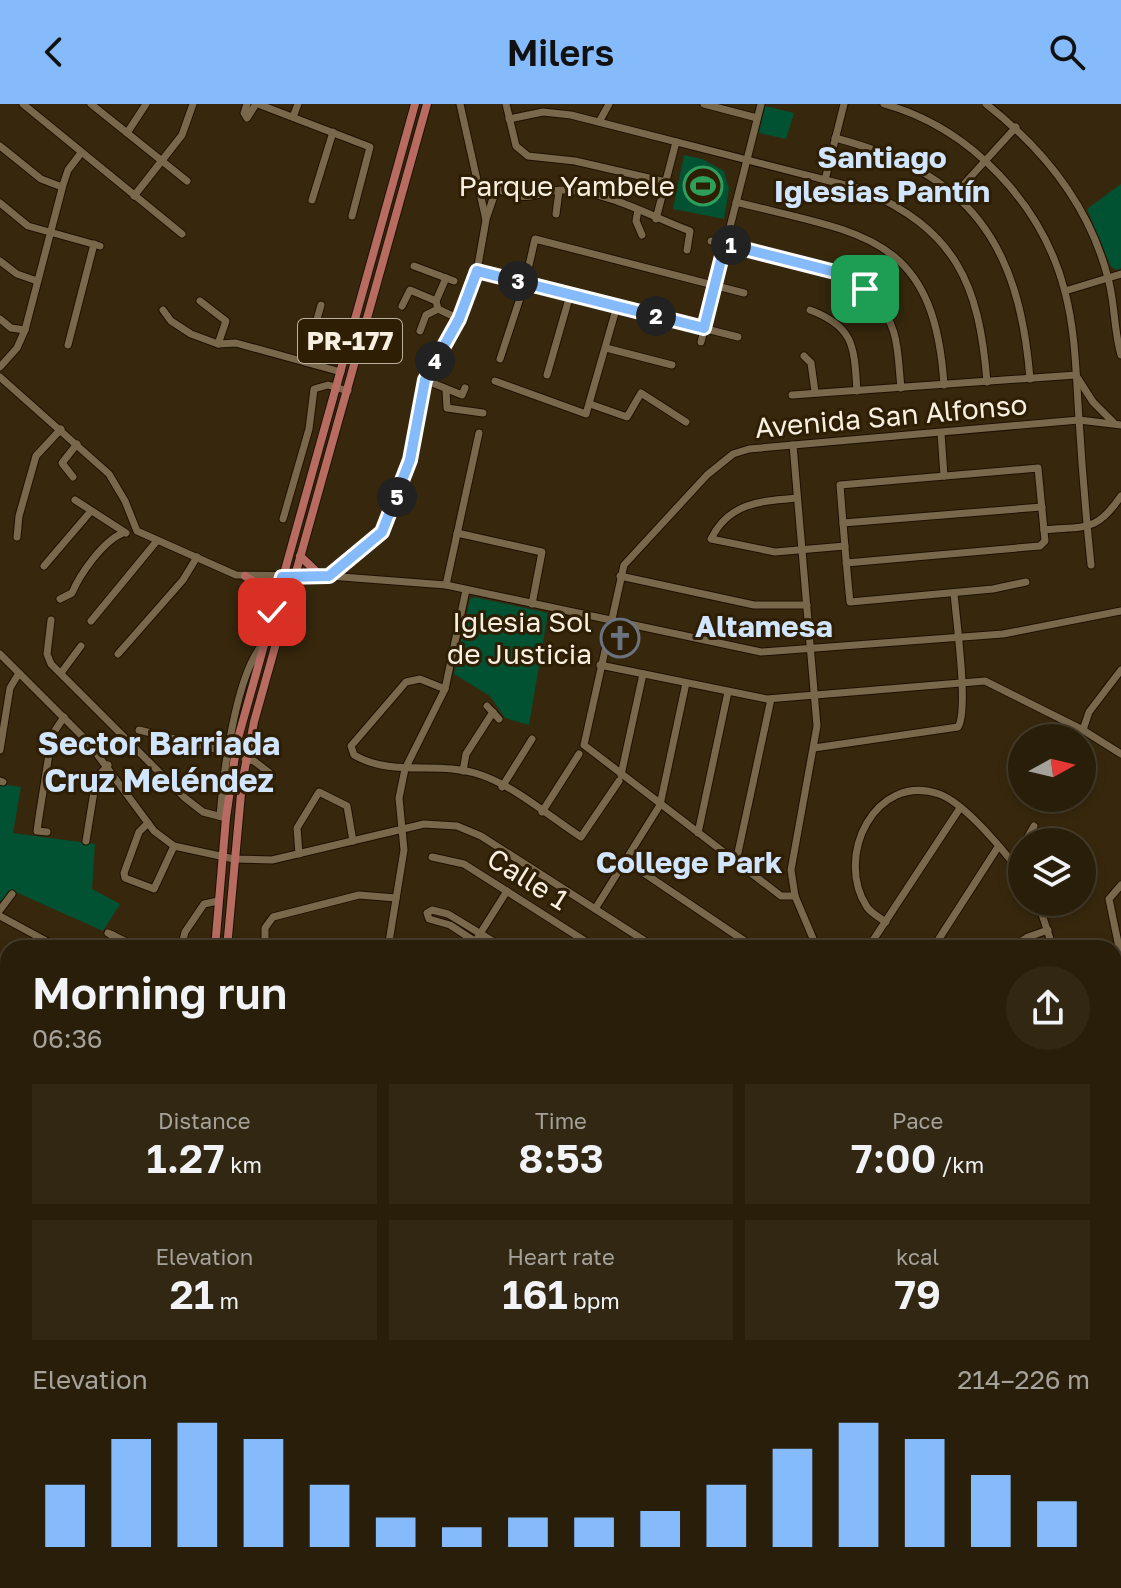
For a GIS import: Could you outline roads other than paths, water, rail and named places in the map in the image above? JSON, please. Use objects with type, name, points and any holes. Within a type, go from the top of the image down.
[{"type":"main road","name":"PR-177","points":[[216,940],[223,857],[223,817],[237,742],[415,104]]},
{"type":"main road","name":"PR-177","points":[[228,940],[245,759],[427,104]]},
{"type":"main road","points":[[300,556],[325,576]]},
{"type":"main road","points":[[245,576],[264,588],[272,612]]},
{"type":"street","points":[[23,104],[182,234]]},
{"type":"street","points":[[92,104],[187,181]]},
{"type":"street","points":[[127,133],[146,104]]},
{"type":"street","points":[[134,196],[182,135],[193,104]]},
{"type":"street","points":[[247,104],[244,113],[247,118],[257,104],[370,147],[352,216]]},
{"type":"street","points":[[293,117],[298,104]]},
{"type":"street","points":[[460,104],[486,220]]},
{"type":"street","points":[[506,104],[516,146],[528,156],[575,161],[666,182]]},
{"type":"street","points":[[599,122],[609,104]]},
{"type":"street","points":[[704,104],[757,118]]},
{"type":"street","points":[[701,342],[761,104]]},
{"type":"street","points":[[825,180],[844,104]]},
{"type":"street","points":[[884,104],[920,117],[956,138],[985,161],[1035,221],[1065,291],[1076,375],[1091,565]]},
{"type":"street","points":[[986,104],[1016,127],[1044,156],[1081,209],[1108,279],[1121,355]]},
{"type":"street","points":[[509,119],[543,112],[599,122],[825,180],[892,202],[925,225],[964,275],[977,306],[987,382]]},
{"type":"street","points":[[955,194],[1016,127]]},
{"type":"street","points":[[312,200],[333,132]]},
{"type":"street","points":[[835,138],[905,160],[955,194],[990,234],[1013,278],[1026,324],[1030,379]]},
{"type":"street","points":[[656,219],[676,142]]},
{"type":"street","points":[[0,146],[41,179],[62,187]]},
{"type":"street","points":[[0,367],[17,348],[25,330],[62,187],[68,170],[81,153]]},
{"type":"street","points":[[325,576],[373,542],[387,522],[410,460],[425,380],[459,319],[477,271],[486,220],[495,193],[500,190],[521,198],[559,191],[607,199],[691,231],[687,250]]},
{"type":"street","points":[[556,214],[559,191]]},
{"type":"street","points":[[736,202],[854,232],[897,259],[919,284],[934,314],[941,342],[944,385]]},
{"type":"street","points":[[0,203],[28,226],[97,245],[68,345]]},
{"type":"street","points":[[638,210],[636,221],[642,235]]},
{"type":"street","points":[[500,359],[525,283],[535,239],[744,293]]},
{"type":"street","points":[[711,241],[835,272],[865,289],[883,309],[893,330],[901,388]]},
{"type":"street","points":[[0,261],[17,274],[37,281]]},
{"type":"street","points":[[414,266],[450,280],[437,305],[426,315],[420,331]]},
{"type":"street","points":[[477,271],[738,337]]},
{"type":"street","points":[[1065,291],[1121,274]]},
{"type":"street","points":[[402,306],[410,290],[459,319]]},
{"type":"street","points":[[547,375],[570,295]]},
{"type":"street","points":[[200,301],[226,321],[218,344]]},
{"type":"street","points":[[305,362],[321,305]]},
{"type":"street","points":[[495,381],[586,414],[617,306]]},
{"type":"street","points":[[163,310],[171,321],[191,334],[218,344],[236,343],[341,372]]},
{"type":"street","points":[[810,310],[832,319],[848,334],[854,350],[857,391]]},
{"type":"street","points":[[0,319],[11,328],[25,330]]},
{"type":"street","points":[[606,348],[672,365]]},
{"type":"street","points":[[804,356],[811,363],[815,392]]},
{"type":"street","points":[[792,395],[1076,375]]},
{"type":"street","points":[[1076,375],[1093,402],[1117,423]]},
{"type":"street","points":[[0,377],[61,429],[115,483],[134,528],[156,542],[245,576],[325,576],[446,585],[761,652],[1003,634],[1121,611]]},
{"type":"street","points":[[425,380],[462,395],[465,388]]},
{"type":"street","points":[[283,519],[309,429],[314,389],[323,385],[348,391]]},
{"type":"street","points":[[446,390],[447,408],[483,413]]},
{"type":"street","points":[[590,404],[627,417],[641,393],[686,422]]},
{"type":"street","name":"Avenida San Alfonso","points":[[620,778],[584,745],[620,576],[638,548],[707,475],[733,454],[793,445],[1079,420],[1117,423]]},
{"type":"street","points":[[17,537],[19,516],[36,456],[61,429]]},
{"type":"street","points":[[446,585],[479,433]]},
{"type":"street","points":[[941,433],[944,476]]},
{"type":"street","points":[[73,477],[62,463],[77,444]]},
{"type":"street","points":[[793,445],[817,726],[792,848],[795,896],[814,940]]},
{"type":"street","points":[[846,563],[1043,544],[1038,468],[840,485],[846,563],[850,602],[954,593],[1026,582]]},
{"type":"street","points":[[1044,530],[1087,526],[1105,519],[1121,496]]},
{"type":"street","points":[[797,498],[741,506],[714,532],[711,539],[775,552],[845,546]]},
{"type":"street","points":[[75,500],[123,533]]},
{"type":"street","points":[[843,523],[1042,507]]},
{"type":"street","points":[[44,566],[91,511]]},
{"type":"street","points":[[60,599],[72,593],[77,581],[102,551],[134,528]]},
{"type":"street","points":[[457,533],[542,552],[532,604]]},
{"type":"street","points":[[91,621],[156,542]]},
{"type":"street","points":[[118,654],[183,580],[197,557]]},
{"type":"street","points":[[620,576],[754,605],[807,605]]},
{"type":"street","points":[[389,940],[404,850],[399,798],[405,769],[445,689],[466,590]]},
{"type":"street","points":[[814,748],[958,727],[962,721],[962,683],[954,593]]},
{"type":"street","points":[[51,620],[47,654],[51,664],[185,798],[203,812],[223,817],[227,752],[252,661],[263,644]]},
{"type":"street","points":[[61,673],[81,646]]},
{"type":"street","points":[[0,654],[108,765],[148,823],[174,846],[234,859],[272,860],[402,828],[438,823],[471,830],[643,940]]},
{"type":"street","points":[[600,665],[771,699],[962,683],[996,684],[1072,724]]},
{"type":"street","points":[[1085,724],[1089,712],[1121,670]]},
{"type":"street","points":[[0,750],[10,688],[19,673]]},
{"type":"street","points":[[445,689],[420,679],[406,682],[351,746],[354,755],[368,763],[405,769],[463,771],[482,775],[581,837],[620,778],[643,674]]},
{"type":"street","points":[[595,909],[660,805],[686,683]]},
{"type":"street","points":[[698,833],[728,692]]},
{"type":"street","points":[[736,862],[771,699]]},
{"type":"street","points":[[463,771],[466,754],[493,713]]},
{"type":"street","points":[[47,832],[37,831],[39,817],[52,735],[64,717]]},
{"type":"street","points":[[139,730],[227,752]]},
{"type":"street","points":[[1096,738],[1121,754]]},
{"type":"street","points":[[502,787],[532,739]]},
{"type":"street","points":[[542,812],[579,754]]},
{"type":"street","points":[[245,759],[254,761],[271,774]]},
{"type":"street","points":[[86,841],[96,779],[108,765]]},
{"type":"street","points":[[620,778],[781,896],[795,896]]},
{"type":"street","points":[[299,854],[297,828],[319,792],[347,806],[353,841]]},
{"type":"street","points":[[886,922],[867,907],[859,881],[860,844],[869,815],[889,797],[909,792],[939,795],[960,808],[1008,858]]},
{"type":"street","points":[[874,940],[960,808]]},
{"type":"street","points":[[148,823],[139,832],[125,878],[154,889],[174,846]]},
{"type":"street","points":[[938,940],[998,847]]},
{"type":"street","name":"Calle 1","points":[[432,857],[464,864],[584,940]]},
{"type":"street","points":[[626,861],[743,940]]},
{"type":"street","points":[[1117,940],[1109,899],[1121,885]]},
{"type":"street","points":[[476,940],[507,891]]},
{"type":"street","points":[[0,910],[12,894]]},
{"type":"street","points":[[265,940],[265,928],[272,918],[359,895],[396,898]]},
{"type":"street","points":[[183,940],[204,904],[218,901]]},
{"type":"street","points":[[467,940],[450,925],[429,919],[427,913],[432,910],[448,914],[492,940]]},
{"type":"street","points":[[0,916],[44,940]]},
{"type":"street","points":[[1043,916],[1051,940]]},
{"type":"street","points":[[1027,940],[1048,930]]},
{"type":"place","name":"Parque Yambele","points":[[703,186]]},
{"type":"place","name":"Iglesia Sol de Justicia","points":[[620,638]]},
{"type":"district","name":"Santiago Iglesias Pantín","points":[[882,175]]},
{"type":"district","name":"Altamesa","points":[[764,627]]},
{"type":"district","name":"Sector Barriada Cruz Meléndez","points":[[159,762]]},
{"type":"district","name":"College Park","points":[[689,863]]}]
